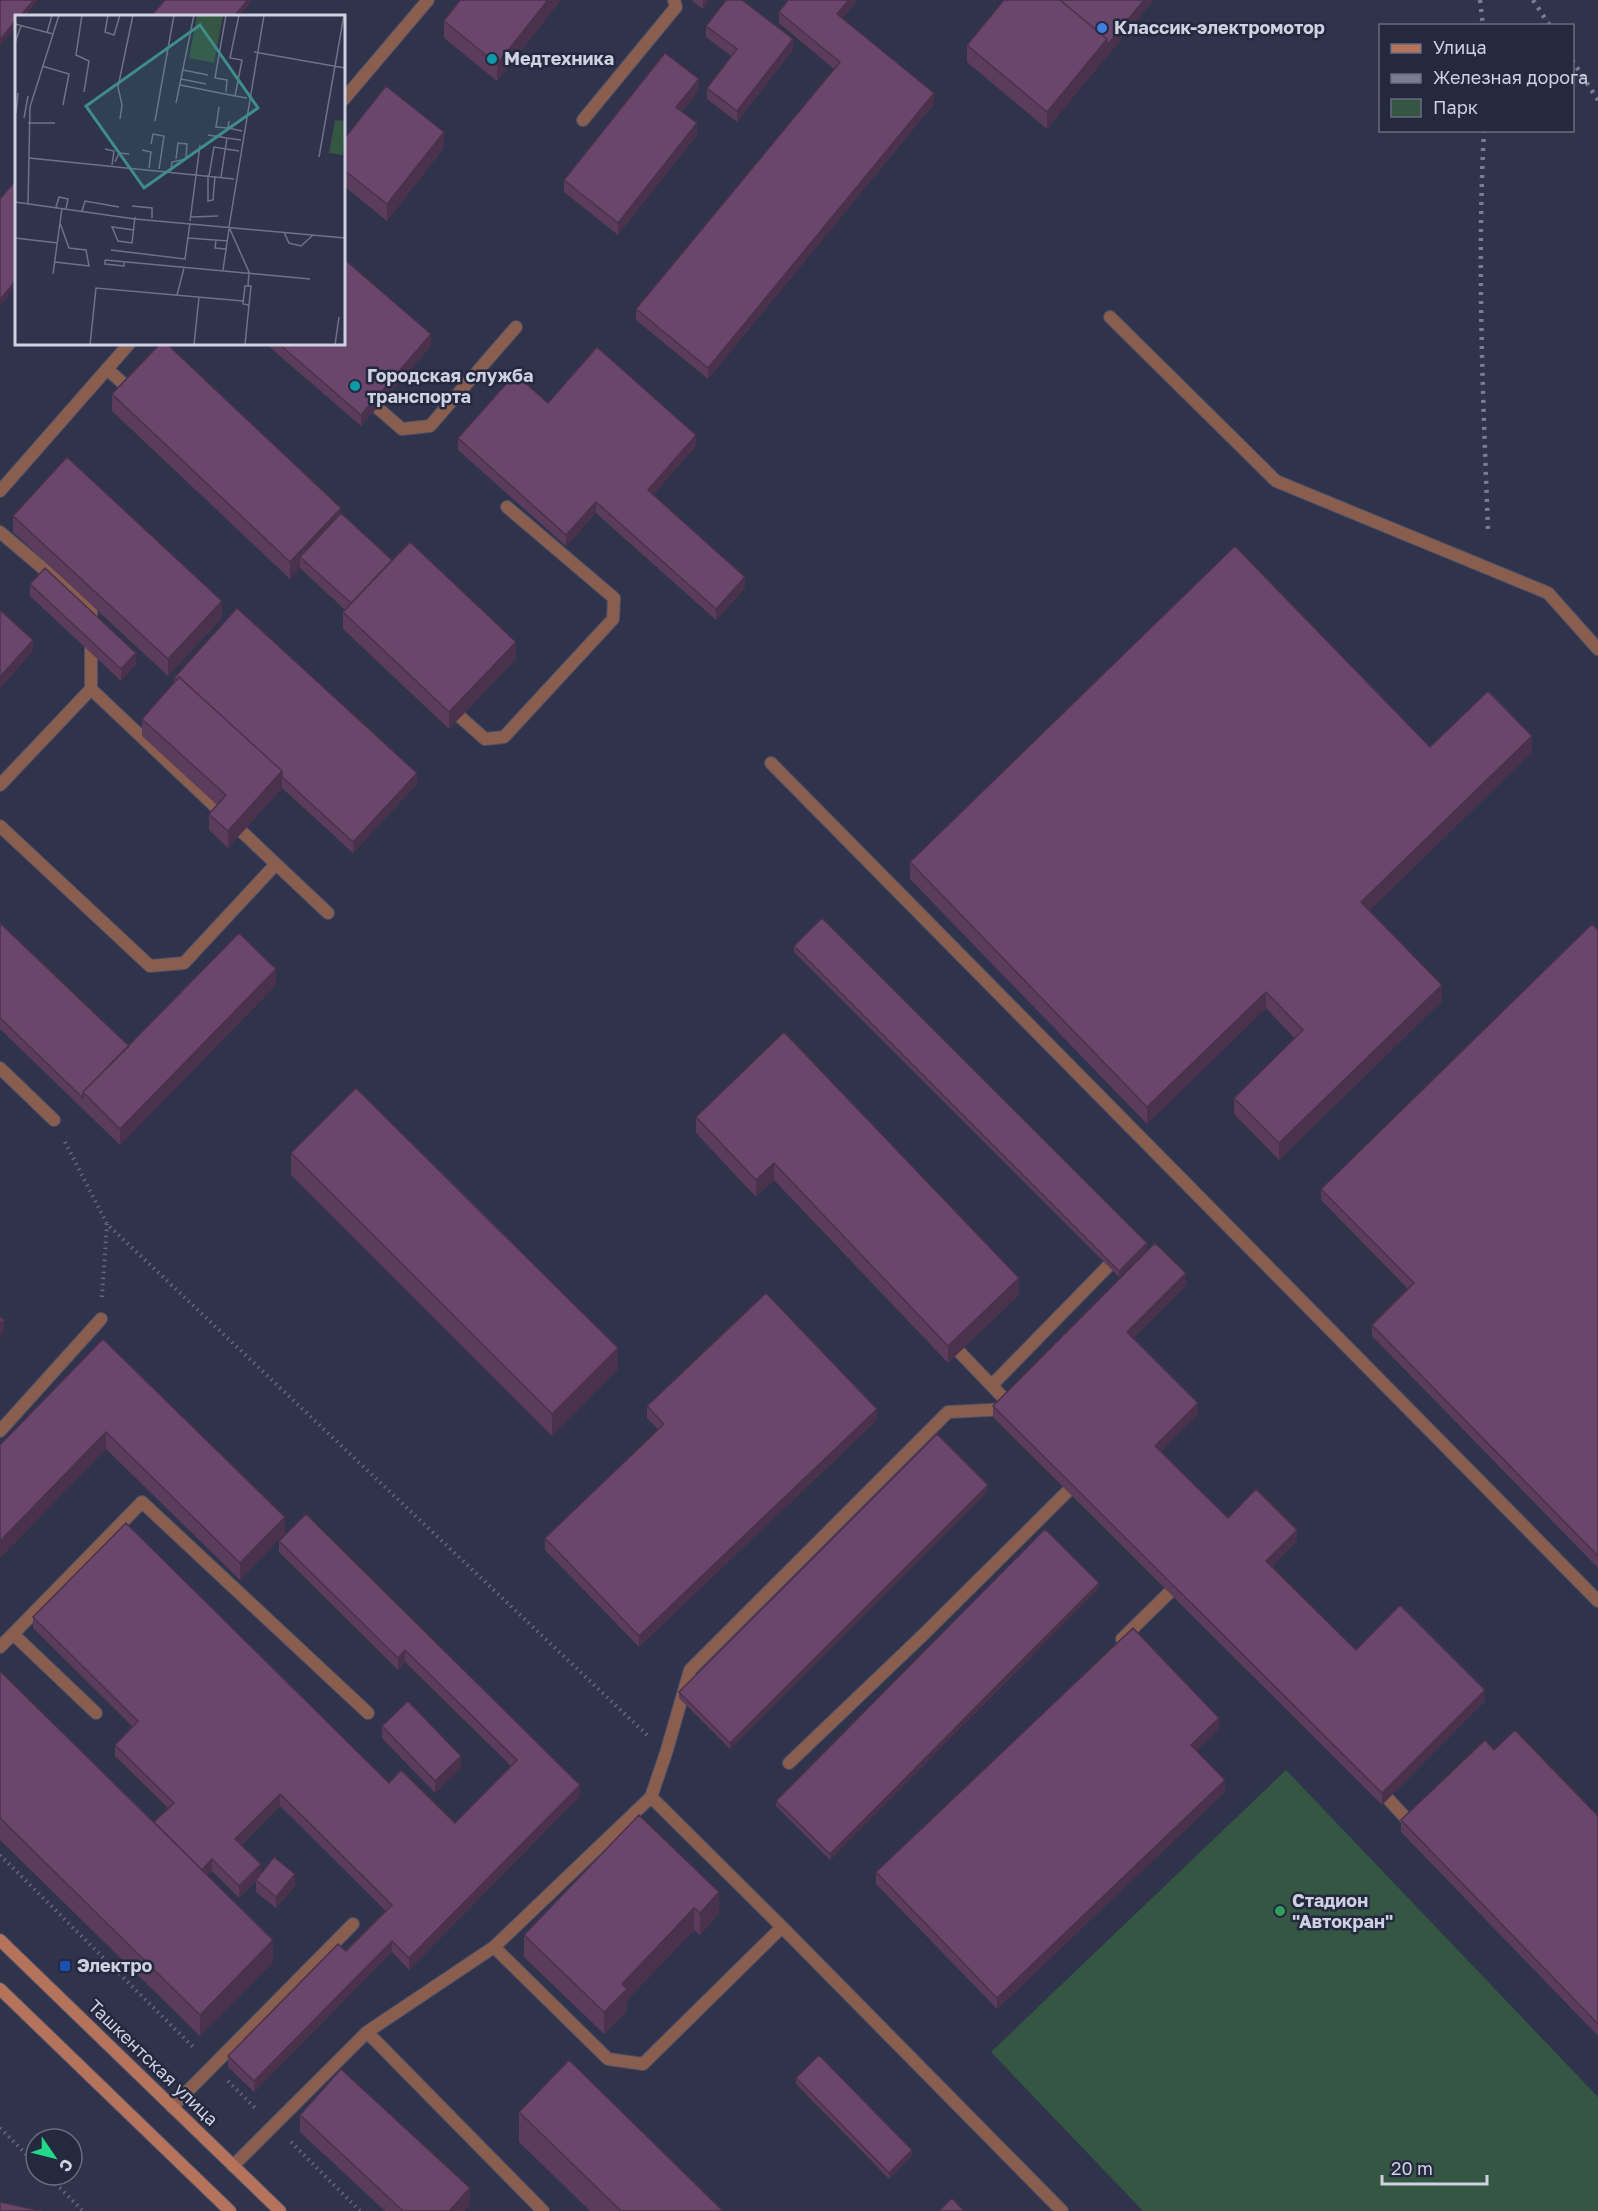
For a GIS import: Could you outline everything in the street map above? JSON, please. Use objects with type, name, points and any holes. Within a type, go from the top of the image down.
[{"type":"main road","name":"Ташкентская улица","points":[[0,1940],[280,2211]]},
{"type":"main road","points":[[0,1989],[230,2211]]},
{"type":"street","points":[[345,98],[428,0]]},
{"type":"street","points":[[584,120],[676,7],[674,0]]},
{"type":"street","points":[[1110,317],[1276,481],[1548,593],[1598,649]]},
{"type":"street","points":[[357,390],[402,429],[430,426],[516,327]]},
{"type":"street","points":[[0,491],[128,345]]},
{"type":"street","points":[[107,369],[142,401]]},
{"type":"street","points":[[440,699],[484,739],[504,737],[613,619],[614,598],[507,507]]},
{"type":"street","points":[[0,532],[91,609],[91,689],[0,785]]},
{"type":"street","points":[[91,689],[328,913]]},
{"type":"street","points":[[771,763],[1598,1601]]},
{"type":"street","points":[[0,826],[150,966],[184,963],[276,864]]},
{"type":"street","points":[[0,1068],[54,1120]]},
{"type":"street","points":[[992,1385],[1125,1248]]},
{"type":"street","points":[[0,1431],[101,1319]]},
{"type":"street","points":[[233,2166],[367,2032],[494,1947],[651,1797],[690,1670],[948,1412],[1017,1412],[942,1334]]},
{"type":"street","points":[[789,1762],[924,1634],[1081,1478]]},
{"type":"street","points":[[0,1647],[142,1502],[368,1713]]},
{"type":"street","points":[[1113,1648],[1181,1581]]},
{"type":"street","points":[[13,1634],[96,1713]]},
{"type":"street","points":[[1369,1779],[1426,1839]]},
{"type":"street","points":[[651,1797],[1062,2211]]},
{"type":"street","points":[[172,2107],[353,1924]]},
{"type":"street","points":[[494,1947],[608,2059],[643,2064],[782,1927]]},
{"type":"street","points":[[367,2032],[543,2211]]},
{"type":"path","points":[[54,1120],[107,1224],[666,1753]]},
{"type":"path","points":[[101,1319],[107,1224]]},
{"type":"path","points":[[0,1855],[360,2211]]},
{"type":"path","points":[[0,2128],[24,2152]]},
{"type":"path","points":[[59,2187],[84,2211]]},
{"type":"green space","name":"Стадион \"Автокран\"","points":[[1286,1770],[1598,2097],[1598,2211],[1143,2211],[991,2052]]},
{"type":"building","points":[[0,0],[34,0],[21,15],[15,15],[15,21],[0,40]]},
{"type":"building","points":[[165,0],[248,0],[235,15],[152,15]]},
{"type":"building","name":"Медтехника","points":[[460,0],[548,0],[497,64],[444,21]]},
{"type":"building","points":[[726,0],[742,0],[793,39],[737,111],[707,88],[737,49],[706,26]]},
{"type":"building","points":[[788,0],[849,0],[837,14],[934,93],[708,368],[636,309],[840,62],[779,12]]},
{"type":"building","points":[[1004,0],[1060,0],[1107,39],[1047,112],[967,45]]},
{"type":"building","points":[[1060,0],[1144,0],[1107,45],[1107,39]]},
{"type":"building","points":[[665,53],[699,79],[676,107],[697,123],[618,223],[564,180]]},
{"type":"building","points":[[386,86],[444,132],[387,204],[345,171],[345,138]]},
{"type":"building","points":[[15,181],[15,281],[0,300],[0,199]]},
{"type":"building","name":"Городская служба транспорта","points":[[345,260],[431,334],[361,415],[280,345],[345,345]]},
{"type":"building","points":[[159,345],[168,345],[341,508],[290,562],[112,394]]},
{"type":"building","points":[[597,347],[696,435],[648,490],[745,577],[716,609],[596,502],[566,535],[458,438],[515,374],[548,403]]},
{"type":"building","points":[[67,457],[222,601],[168,659],[13,516]]},
{"type":"building","points":[[341,513],[392,560],[351,603],[300,557]]},
{"type":"building","points":[[410,542],[516,642],[449,712],[343,612]]},
{"type":"building","points":[[1235,546],[1430,747],[1488,691],[1532,736],[1361,902],[1442,985],[1279,1143],[1234,1098],[1303,1030],[1266,992],[1147,1107],[910,862]]},
{"type":"building","points":[[45,568],[136,653],[121,669],[30,584]]},
{"type":"building","points":[[237,608],[417,773],[353,842],[282,777],[282,771],[179,677],[177,680],[174,678]]},
{"type":"building","points":[[0,610],[33,640],[0,677]]},
{"type":"building","points":[[179,677],[282,771],[228,831],[209,814],[226,795],[142,719]]},
{"type":"building","points":[[822,918],[1147,1243],[1119,1271],[794,946]]},
{"type":"building","points":[[0,923],[129,1046],[83,1092],[83,1098],[0,1018]]},
{"type":"building","points":[[1592,924],[1598,930],[1598,1556],[1372,1325],[1414,1283],[1321,1189]]},
{"type":"building","points":[[239,933],[276,969],[120,1129],[83,1092]]},
{"type":"building","points":[[784,1032],[1019,1278],[948,1346],[774,1163],[756,1180],[696,1117]]},
{"type":"building","points":[[356,1088],[618,1348],[552,1414],[291,1153]]},
{"type":"building","points":[[1155,1243],[1186,1273],[1127,1332],[1198,1403],[1155,1446],[1228,1518],[1256,1489],[1297,1530],[1266,1561],[1356,1650],[1400,1605],[1485,1690],[1382,1793],[993,1406]]},
{"type":"building","points":[[766,1293],[877,1409],[639,1636],[545,1538],[664,1424],[647,1406]]},
{"type":"building","points":[[103,1339],[285,1517],[240,1563],[106,1432],[0,1541],[0,1445]]},
{"type":"building","points":[[937,1434],[988,1485],[730,1743],[679,1692]]},
{"type":"building","points":[[306,1514],[580,1785],[409,1958],[392,1941],[254,2081],[228,2056],[338,1944],[346,1951],[392,1905],[280,1794],[235,1839],[261,1864],[239,1886],[212,1859],[202,1870],[154,1822],[174,1803],[115,1745],[138,1721],[33,1617],[126,1523],[389,1783],[401,1770],[455,1823],[517,1760],[405,1650],[398,1658],[279,1541]]},
{"type":"building","points":[[1045,1529],[1099,1583],[830,1854],[776,1801]]},
{"type":"building","points":[[1133,1628],[1219,1718],[1191,1745],[1225,1780],[997,1998],[876,1872]]},
{"type":"building","points":[[0,1671],[273,1940],[200,2015],[0,1818]]},
{"type":"building","points":[[408,1701],[461,1756],[435,1781],[382,1726]]},
{"type":"building","points":[[1515,1730],[1598,1816],[1598,2024],[1401,1820],[1485,1740],[1494,1750]]},
{"type":"building","points":[[639,1815],[719,1892],[700,1913],[694,1908],[622,1984],[627,1989],[604,2012],[524,1935]]},
{"type":"building","points":[[274,1857],[295,1874],[276,1897],[256,1880]]},
{"type":"building","points":[[819,2055],[912,2150],[889,2173],[796,2078]]},
{"type":"building","points":[[569,2060],[723,2211],[621,2211],[519,2112]]},
{"type":"building","points":[[341,2069],[470,2188],[449,2211],[403,2211],[300,2115]]},
{"type":"building","points":[[952,2198],[964,2211],[939,2211]]},
{"type":"building","points":[[0,2202],[41,2211],[0,2211]]},
{"type":"railway","points":[[1480,0],[1483,24]]},
{"type":"railway","points":[[1533,0],[1549,24]]},
{"type":"railway","points":[[1574,63],[1598,100]]},
{"type":"railway","points":[[1484,132],[1481,280],[1488,530]]},
{"type":"place","name":"Классик-электромотор","points":[[1102,28]]},
{"type":"place","name":"Медтехника","points":[[492,59]]},
{"type":"place","name":"Городская служба транспорта","points":[[355,386]]},
{"type":"place","name":"Стадион \"Автокран\"","points":[[1280,1911]]},
{"type":"place","name":"Электро","points":[[65,1966]]}]
